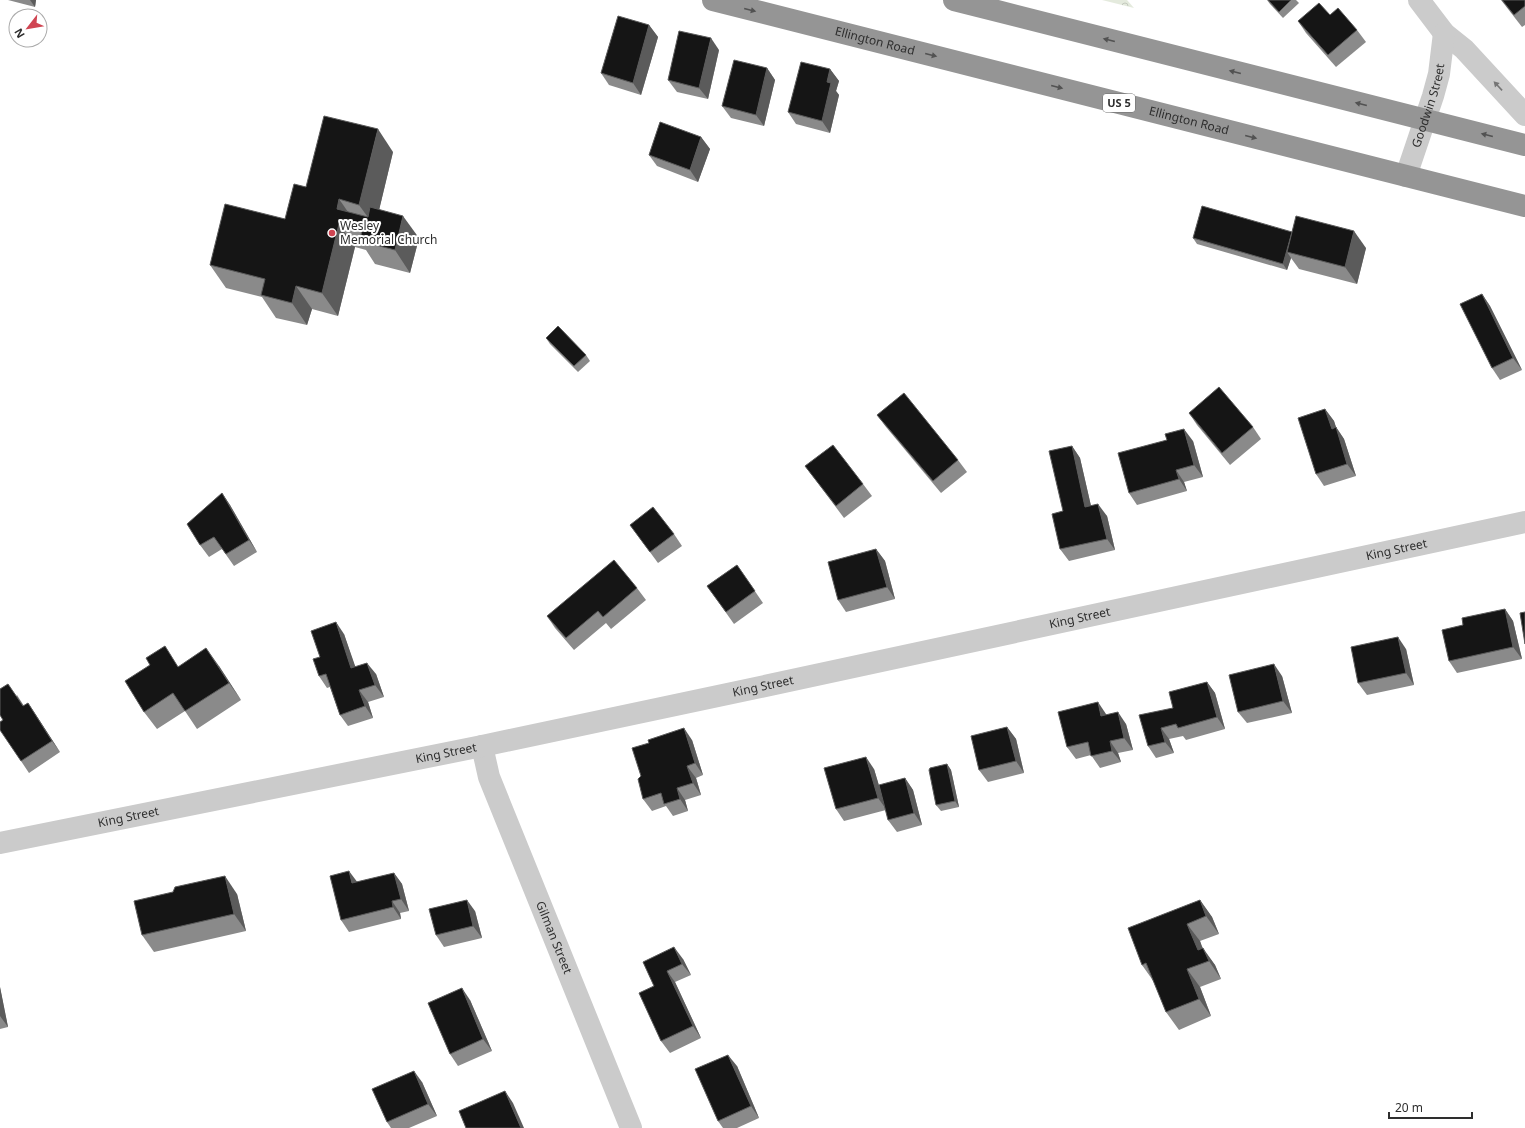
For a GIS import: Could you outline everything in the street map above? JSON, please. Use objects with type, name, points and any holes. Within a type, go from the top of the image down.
[{"type":"highway","name":"Ellington Road","points":[[713,0],[1525,206]]},
{"type":"highway","points":[[954,0],[1525,145]]},
{"type":"street","points":[[1419,0],[1444,33],[1464,49],[1525,115]]},
{"type":"street","name":"Goodwin Street","points":[[1406,176],[1426,120],[1439,74],[1444,33]]},
{"type":"street","name":"King Street","points":[[0,843],[482,746],[1525,522]]},
{"type":"street","name":"Gilman Street","points":[[482,746],[489,777],[631,1128]]},
{"type":"green space","points":[[1102,0],[1127,0],[1134,8]]},
{"type":"building","points":[[1268,0],[1291,0],[1279,12]]},
{"type":"building","points":[[1502,0],[1525,0],[1525,6],[1514,15]]},
{"type":"building","points":[[1319,3],[1330,15],[1338,8],[1357,30],[1328,55],[1298,21]]},
{"type":"building","points":[[618,16],[649,25],[633,83],[601,73]]},
{"type":"building","points":[[679,31],[711,38],[699,88],[668,80]]},
{"type":"building","points":[[734,60],[767,68],[756,115],[722,106]]},
{"type":"building","points":[[801,62],[830,69],[827,82],[831,83],[822,121],[788,112]]},
{"type":"building","points":[[324,116],[378,129],[359,205],[339,199],[337,209],[368,217],[370,207],[403,216],[395,250],[360,241],[362,230],[339,224],[322,293],[296,286],[292,303],[261,295],[265,279],[210,265],[225,204],[285,219],[294,184],[306,187]]},
{"type":"building","points":[[660,122],[701,137],[690,170],[649,155]]},
{"type":"building","points":[[1202,206],[1292,232],[1283,264],[1193,238]]},
{"type":"building","points":[[1296,216],[1354,231],[1345,267],[1287,252]]},
{"type":"building","points":[[1482,294],[1513,358],[1492,368],[1460,304]]},
{"type":"building","points":[[558,326],[586,355],[574,366],[546,338]]},
{"type":"building","points":[[1219,387],[1253,427],[1222,453],[1189,413]]},
{"type":"building","points":[[904,393],[958,460],[933,481],[877,415]]},
{"type":"building","points":[[1325,409],[1332,429],[1336,427],[1347,464],[1316,474],[1298,418]]},
{"type":"building","points":[[1184,429],[1194,465],[1176,470],[1179,479],[1129,493],[1118,453],[1167,440],[1165,434]]},
{"type":"building","points":[[833,445],[863,484],[836,506],[805,466]]},
{"type":"building","points":[[1072,446],[1085,507],[1098,504],[1107,539],[1060,549],[1052,514],[1063,511],[1049,451]]},
{"type":"building","points":[[222,493],[249,540],[226,554],[214,537],[200,545],[187,524]]},
{"type":"building","points":[[653,507],[674,534],[650,552],[630,525]]},
{"type":"building","points":[[876,549],[887,587],[838,600],[828,562]]},
{"type":"building","points":[[614,560],[637,588],[603,617],[598,611],[566,638],[547,616]]},
{"type":"building","points":[[737,565],[755,591],[726,612],[707,586]]},
{"type":"building","points":[[1505,609],[1513,647],[1449,661],[1442,630],[1463,625],[1462,618]]},
{"type":"building","points":[[1525,612],[1525,644],[1520,613]]},
{"type":"building","points":[[336,622],[351,668],[367,663],[375,685],[359,690],[365,706],[340,715],[326,674],[319,676],[313,659],[320,657],[311,631]]},
{"type":"building","points":[[1398,637],[1406,673],[1358,683],[1351,647]]},
{"type":"building","points":[[165,646],[178,667],[206,648],[229,683],[185,711],[173,693],[144,712],[125,681],[150,665],[146,658]]},
{"type":"building","points":[[1274,664],[1283,701],[1238,712],[1229,675]]},
{"type":"building","points":[[1207,682],[1217,717],[1178,728],[1176,724],[1161,728],[1165,742],[1148,746],[1139,715],[1173,708],[1169,692]]},
{"type":"building","points":[[8,684],[23,706],[28,703],[52,741],[21,761],[0,730],[0,722],[3,720],[0,715],[0,689]]},
{"type":"building","points":[[1098,702],[1101,716],[1118,712],[1124,738],[1110,741],[1112,751],[1091,756],[1088,742],[1067,747],[1058,712]]},
{"type":"building","points":[[1007,727],[1016,761],[979,770],[971,736]]},
{"type":"building","points":[[684,728],[695,763],[687,766],[693,783],[677,788],[680,799],[664,804],[661,793],[643,799],[638,779],[641,776],[632,748],[649,743],[648,740]]},
{"type":"building","points":[[866,757],[878,798],[836,809],[824,768]]},
{"type":"building","points":[[947,764],[955,801],[936,805],[929,770],[930,768]]},
{"type":"building","points":[[905,778],[914,813],[888,820],[879,785]]},
{"type":"building","points":[[349,871],[352,883],[394,873],[401,899],[392,901],[393,907],[341,920],[330,876]]},
{"type":"building","points":[[225,876],[234,914],[142,935],[134,901],[173,892],[175,887]]},
{"type":"building","points":[[467,900],[473,926],[436,935],[429,909]]},
{"type":"building","points":[[1200,900],[1206,916],[1187,924],[1198,950],[1203,948],[1209,961],[1187,969],[1199,999],[1166,1012],[1146,963],[1142,965],[1128,928]]},
{"type":"building","points":[[674,947],[682,964],[667,971],[693,1026],[661,1041],[639,993],[654,986],[643,962]]},
{"type":"building","points":[[462,988],[483,1039],[450,1054],[428,1003]]},
{"type":"building","points":[[728,1055],[751,1106],[718,1121],[695,1069]]},
{"type":"building","points":[[414,1071],[428,1104],[387,1122],[372,1089]]},
{"type":"building","points":[[505,1091],[521,1128],[466,1128],[459,1111]]},
{"type":"place","name":"Wesley Memorial Church","points":[[332,233]]}]
